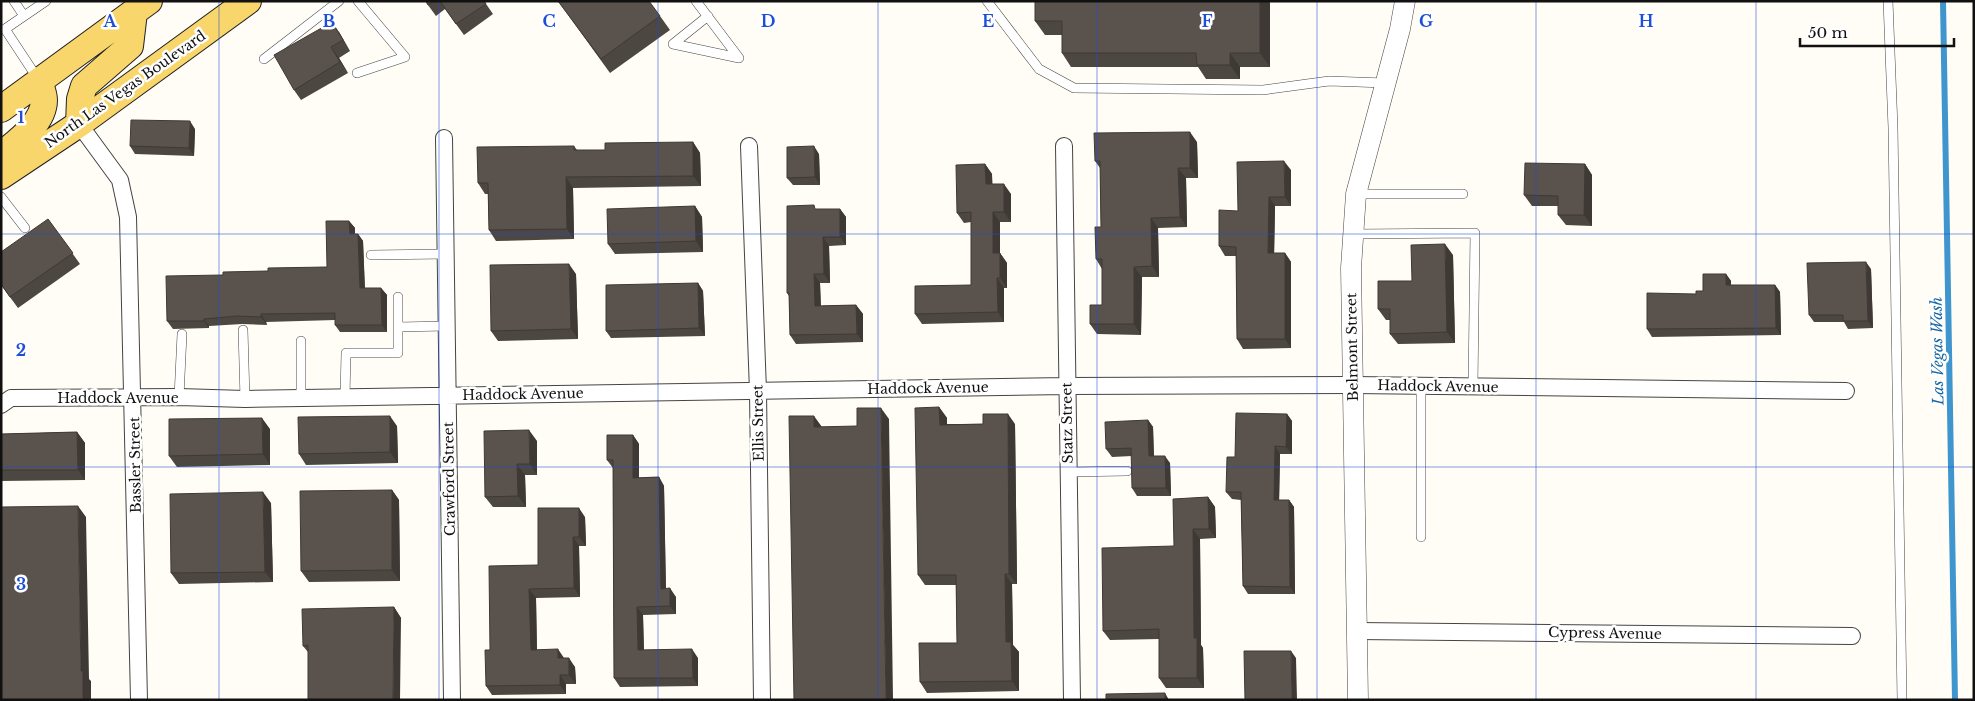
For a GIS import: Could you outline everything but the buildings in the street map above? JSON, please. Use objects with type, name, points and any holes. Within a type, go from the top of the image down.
[{"type":"main road","name":"North Las Vegas Boulevard","points":[[1,176],[79,124],[248,1]]},
{"type":"main road","points":[[79,124],[80,99],[84,86],[130,46],[142,7]]},
{"type":"main road","points":[[1,108],[142,7]]},
{"type":"main road","points":[[1,154],[19,140],[40,116],[44,100],[39,81]]},
{"type":"street","name":"Belmont Street","points":[[1358,700],[1351,268],[1356,194],[1400,29],[1405,1]]},
{"type":"street","name":"Bassler Street","points":[[79,124],[120,180],[128,218],[139,700]]},
{"type":"street","name":"Crawford Street","points":[[444,138],[452,700]]},
{"type":"street","name":"Ellis Street","points":[[749,146],[758,391],[762,700]]},
{"type":"street","name":"Statz Street","points":[[1064,146],[1072,700]]},
{"type":"street","name":"Haddock Avenue","points":[[6,402],[179,397],[245,399],[1067,386],[1353,385],[1846,391]]},
{"type":"street","name":"Cypress Avenue","points":[[1357,631],[1852,636]]},
{"type":"lane","points":[[14,1],[24,16]]},
{"type":"lane","points":[[39,81],[3,31],[46,1]]},
{"type":"lane","points":[[264,59],[338,1]]},
{"type":"lane","points":[[357,73],[405,57],[358,1]]},
{"type":"lane","points":[[696,1],[708,16],[739,58],[673,44],[708,16]]},
{"type":"lane","points":[[987,1],[1039,69],[1074,88],[1264,90],[1329,81],[1386,83]]},
{"type":"lane","points":[[1888,1],[1893,128],[1902,700]]},
{"type":"lane","points":[[1356,194],[1463,194]]},
{"type":"lane","points":[[1,197],[25,228]]},
{"type":"lane","points":[[1354,234],[1474,233],[1473,386]]},
{"type":"lane","points":[[371,255],[445,254]]},
{"type":"lane","points":[[345,397],[346,353],[398,353],[398,297]]},
{"type":"lane","points":[[398,327],[446,326]]},
{"type":"lane","points":[[242,330],[245,399]]},
{"type":"lane","points":[[179,397],[182,334]]},
{"type":"lane","points":[[301,341],[302,398]]},
{"type":"lane","points":[[1421,386],[1421,537]]},
{"type":"lane","points":[[1068,472],[1127,471]]},
{"type":"waterway","name":"Las Vegas Wash","points":[[1943,1],[1955,700]]}]
